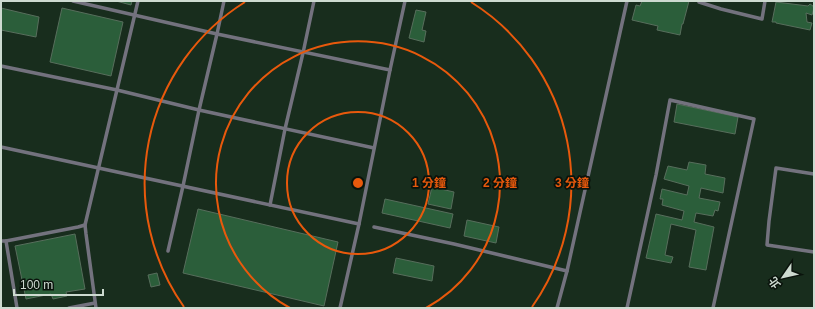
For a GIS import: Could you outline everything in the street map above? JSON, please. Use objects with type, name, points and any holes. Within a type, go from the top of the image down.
[{"type":"lane","points":[[73,1],[135,16],[390,70]]},
{"type":"lane","points":[[69,308],[96,306],[86,225],[138,1]]},
{"type":"lane","points":[[168,251],[199,110],[218,34],[224,1]]},
{"type":"lane","points":[[270,205],[285,129],[314,1]]},
{"type":"lane","points":[[340,308],[359,224],[404,1]]},
{"type":"lane","points":[[558,308],[627,1]]},
{"type":"lane","points":[[699,2],[762,19],[765,1]]},
{"type":"lane","points":[[1,66],[117,90],[199,110],[374,148]]},
{"type":"lane","points":[[627,308],[656,175],[670,100],[754,119],[713,308]]},
{"type":"lane","points":[[1,147],[359,224]]},
{"type":"lane","points":[[814,174],[776,168],[767,245],[814,252]]},
{"type":"lane","points":[[1,241],[86,225]]},
{"type":"lane","points":[[374,227],[567,271]]},
{"type":"lane","points":[[6,241],[17,308]]},
{"type":"building","points":[[116,1],[132,1],[131,5]]},
{"type":"building","points":[[642,1],[689,1],[680,35],[657,30],[658,26],[632,20],[636,5],[640,6]]},
{"type":"building","points":[[776,2],[808,6],[810,4],[813,6],[814,8],[812,15],[806,13],[807,22],[812,23],[810,30],[772,22]]},
{"type":"building","points":[[1,8],[39,17],[36,37],[1,30]]},
{"type":"building","points":[[62,8],[123,22],[111,76],[50,62]]},
{"type":"building","points":[[416,10],[426,12],[422,30],[426,31],[424,42],[409,38]]},
{"type":"building","points":[[677,104],[738,117],[735,134],[674,122]]},
{"type":"building","points":[[689,162],[706,165],[705,174],[725,178],[723,193],[701,188],[699,198],[720,202],[718,211],[715,210],[713,216],[696,213],[694,222],[714,227],[706,270],[689,267],[696,230],[671,224],[665,255],[673,257],[671,263],[646,258],[656,214],[682,220],[684,211],[662,205],[663,199],[660,199],[662,189],[687,195],[689,186],[664,179],[668,166],[687,170]]},
{"type":"building","points":[[432,187],[454,192],[451,209],[428,204]]},
{"type":"building","points":[[385,199],[453,214],[450,228],[382,213]]},
{"type":"building","points":[[198,209],[338,242],[324,306],[183,273]]},
{"type":"building","points":[[467,220],[499,227],[496,243],[464,236]]},
{"type":"building","points":[[75,234],[85,289],[66,292],[67,296],[53,299],[51,294],[26,299],[15,246]]},
{"type":"building","points":[[396,258],[434,266],[432,281],[393,273]]},
{"type":"building","points":[[157,273],[160,285],[151,287],[148,275]]}]
